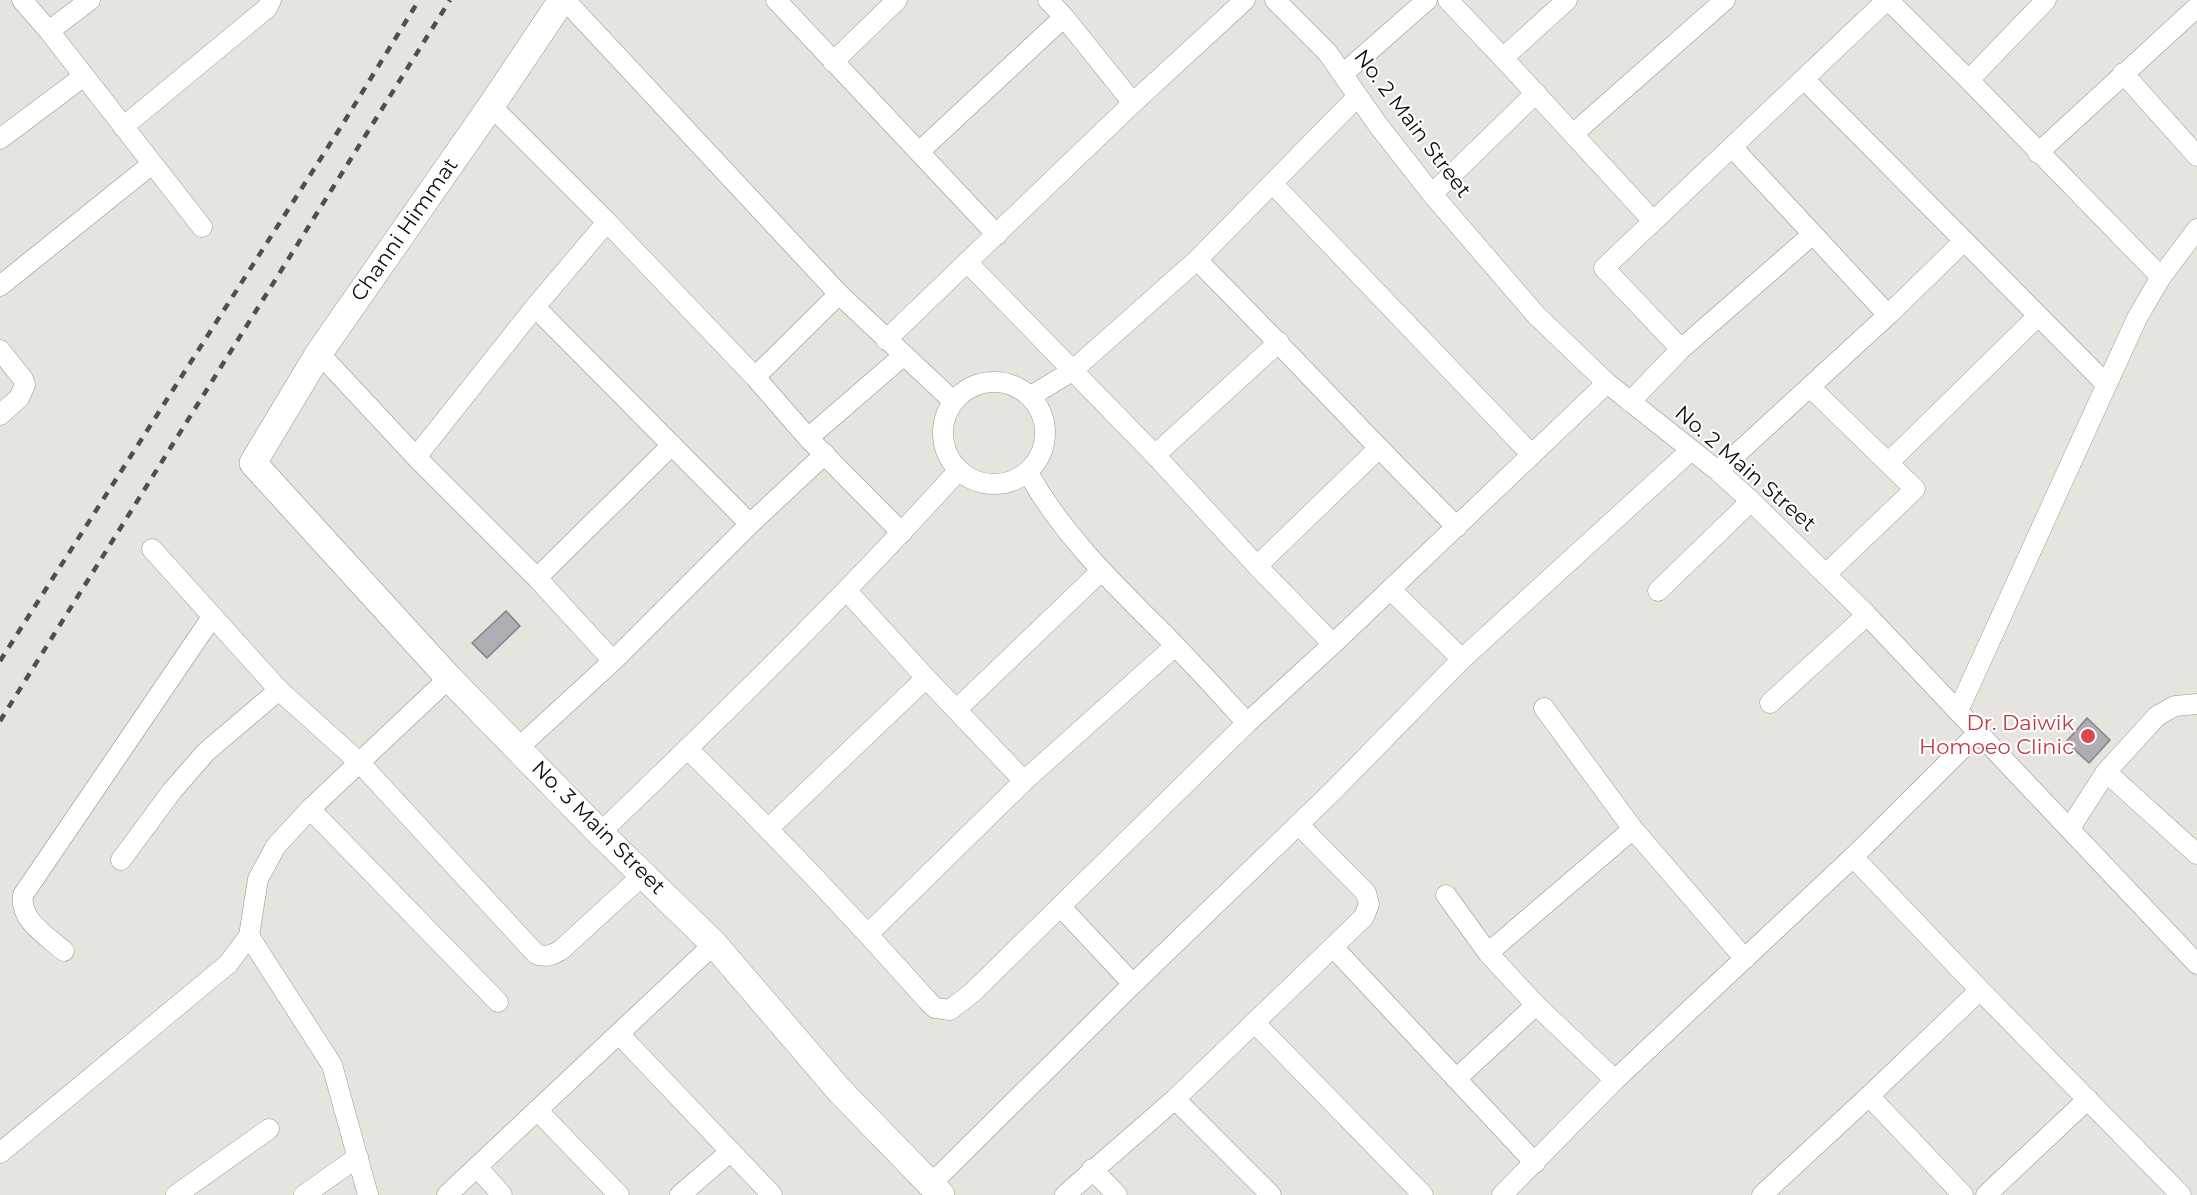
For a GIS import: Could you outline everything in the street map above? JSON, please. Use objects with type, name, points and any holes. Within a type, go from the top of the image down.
[{"type":"street","points":[[22,0],[202,227]]},
{"type":"street","points":[[49,32],[90,0]]},
{"type":"street","points":[[123,127],[267,8],[271,0]]},
{"type":"street","points":[[564,0],[839,294],[953,401]]},
{"type":"street","name":"Channi Himmat","points":[[253,463],[319,353],[564,0]]},
{"type":"street","points":[[776,0],[997,235]]},
{"type":"street","points":[[833,62],[897,0]]},
{"type":"street","points":[[1048,0],[1133,102]]},
{"type":"street","points":[[886,340],[1133,102],[1245,0]]},
{"type":"street","name":"No. 2 Main Street","points":[[1275,0],[1327,52],[1432,194],[1536,315],[1607,383],[1718,471],[1826,574],[2197,964]]},
{"type":"street","points":[[1344,73],[1427,0]]},
{"type":"street","points":[[1448,0],[1653,221]]},
{"type":"street","points":[[1503,58],[1568,0]]},
{"type":"street","points":[[1574,134],[1725,0]]},
{"type":"street","points":[[1681,350],[1605,268],[1887,0],[1969,80],[2161,278]]},
{"type":"street","points":[[1969,80],[2042,1]]},
{"type":"street","points":[[2038,153],[2197,7]]},
{"type":"street","points":[[920,151],[1064,17]]},
{"type":"street","points":[[2123,73],[2197,156]]},
{"type":"street","points":[[0,139],[84,76]]},
{"type":"street","points":[[1804,79],[2106,384]]},
{"type":"street","points":[[1432,194],[1536,93]]},
{"type":"street","points":[[1031,396],[1072,371],[1197,260],[1358,96]]},
{"type":"street","points":[[491,106],[607,222],[755,377],[808,438],[902,532]]},
{"type":"street","points":[[1732,147],[1888,315]]},
{"type":"street","points":[[0,286],[152,164]]},
{"type":"street","points":[[1273,184],[1532,455]]},
{"type":"street","points":[[416,457],[535,307],[607,222]]},
{"type":"street","points":[[1630,402],[1681,350],[1813,234]]},
{"type":"street","points":[[1958,711],[2137,318],[2161,278],[2195,238]]},
{"type":"street","points":[[1718,471],[1888,315],[1964,241]]},
{"type":"street","points":[[1197,260],[1457,528]]},
{"type":"street","points":[[967,262],[1155,455],[1257,566],[1333,644]]},
{"type":"street","points":[[755,377],[839,294]]},
{"type":"street","points":[[535,307],[750,524]]},
{"type":"street","points":[[1888,463],[2038,316]]},
{"type":"street","points":[[1155,455],[1279,342]]},
{"type":"street","points":[[0,350],[26,385],[19,398],[0,415]]},
{"type":"street","points":[[319,353],[416,457],[537,578],[613,661]]},
{"type":"street","points":[[808,438],[903,356]]},
{"type":"street","points":[[1006,381],[1031,396],[1046,421],[1044,450],[1028,473],[1000,485],[971,479],[958,471],[949,459],[942,429],[953,401],[976,383],[986,382],[1006,381]]},
{"type":"street","points":[[688,749],[769,828],[935,1008],[950,1010],[972,993],[1247,723],[1457,528],[1607,383]]},
{"type":"street","points":[[1810,387],[1915,489],[1826,574]]},
{"type":"street","points":[[537,578],[672,445]]},
{"type":"street","points":[[1257,566],[1378,449]]},
{"type":"street","points":[[936,1190],[1133,984],[1299,825],[1462,659],[1690,450]]},
{"type":"street","points":[[517,749],[613,661],[750,524],[825,454]]},
{"type":"street","name":"No. 3 Main Street","points":[[253,463],[449,678],[517,749],[714,944],[840,1091],[936,1190]]},
{"type":"street","points":[[600,833],[688,749],[846,590],[958,471]]},
{"type":"street","points":[[1028,473],[1058,522],[1101,571],[1247,723]]},
{"type":"street","points":[[1658,591],[1751,501]]},
{"type":"street","points":[[152,549],[279,690],[360,763],[536,954],[550,956],[561,950],[644,874]]},
{"type":"street","points":[[957,709],[1101,571]]},
{"type":"street","points":[[846,590],[1024,781]]},
{"type":"street","points":[[1391,590],[1462,659]]},
{"type":"street","points":[[1770,703],[1867,615]]},
{"type":"street","points":[[64,951],[24,914],[21,904],[22,895],[212,617]]},
{"type":"street","points":[[868,934],[1024,781],[1175,646]]},
{"type":"street","points":[[0,1153],[228,964],[249,936],[258,879],[276,846],[310,809],[449,678]]},
{"type":"street","points":[[769,828],[926,678]]},
{"type":"street","points":[[121,860],[172,791],[206,752],[279,690]]},
{"type":"street","points":[[2070,828],[2106,772],[2157,716],[2175,706],[2197,704]]},
{"type":"street","points":[[1544,708],[1633,829],[1745,959]]},
{"type":"street","points":[[1502,1195],[1615,1080],[1853,857],[1978,733]]},
{"type":"street","points":[[2106,772],[2197,854]]},
{"type":"street","points":[[310,809],[498,1002]]},
{"type":"street","points":[[1065,1195],[1092,1169],[1175,1099],[1364,917],[1370,904],[1366,893],[1299,825]]},
{"type":"street","points":[[1488,953],[1633,829]]},
{"type":"street","points":[[1853,857],[2181,1195]]},
{"type":"street","points":[[1446,895],[1488,953],[1536,1005],[1615,1080]]},
{"type":"street","points":[[1060,906],[1133,984]]},
{"type":"street","points":[[249,936],[332,1065],[368,1195]]},
{"type":"street","points":[[447,1195],[714,944]]},
{"type":"street","points":[[1333,947],[1535,1163]]},
{"type":"street","points":[[1762,1195],[1980,990]]},
{"type":"street","points":[[1456,1079],[1536,1005]]},
{"type":"street","points":[[1254,1022],[1423,1195]]},
{"type":"street","points":[[618,1034],[772,1195]]},
{"type":"street","points":[[1869,1096],[1964,1195]]},
{"type":"street","points":[[1175,1099],[1271,1195]]},
{"type":"street","points":[[1986,1195],[2088,1099]]},
{"type":"street","points":[[537,1110],[619,1195]]},
{"type":"street","points":[[176,1195],[269,1129]]},
{"type":"street","points":[[680,1195],[730,1151]]},
{"type":"street","points":[[304,1195],[358,1157]]},
{"type":"street","points":[[477,1167],[502,1195]]},
{"type":"street","points":[[1092,1169],[1117,1195]]},
{"type":"building","points":[[506,611],[520,626],[487,658],[472,643]]},
{"type":"building","points":[[2087,718],[2110,740],[2089,763],[2066,742]]},
{"type":"railway","points":[[0,661],[344,122],[419,0]]},
{"type":"railway","points":[[0,721],[450,0]]},
{"type":"place","name":"Dr. Daiwik Homoeo Clinic","points":[[2088,736]]}]
